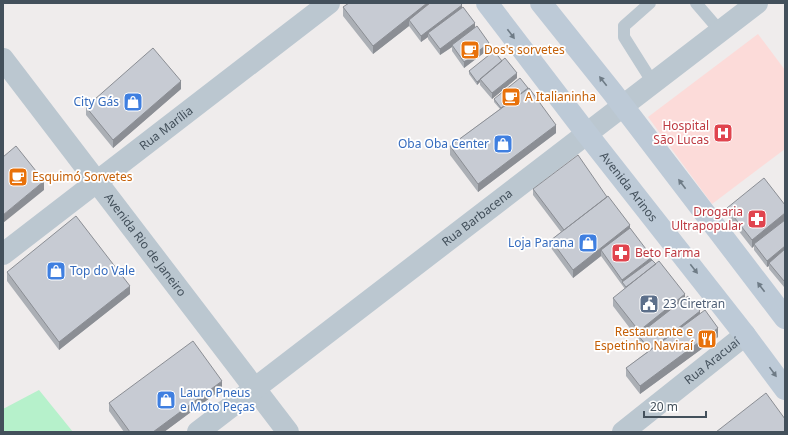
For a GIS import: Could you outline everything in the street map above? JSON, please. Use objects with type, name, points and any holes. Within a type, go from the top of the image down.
[{"type":"main road","name":"Avenida Arinos","points":[[487,3],[587,134],[745,335],[785,389]]},
{"type":"main road","points":[[541,3],[785,318]]},
{"type":"street","name":"Rua Marília","points":[[3,254],[329,3]]},
{"type":"street","name":"Rua Barbacena","points":[[198,432],[756,3]]},
{"type":"street","name":"Avenida Rio de Janeiro","points":[[3,59],[288,432]]},
{"type":"street","name":"Rua Aracuaí","points":[[623,432],[745,335]]},
{"type":"lane","points":[[650,3],[624,26],[624,37],[653,83]]},
{"type":"lane","points":[[696,3],[720,31]]},
{"type":"shaded area","name":"Hospital São Lucas","points":[[758,34],[785,70],[785,149],[712,204],[648,117]]},
{"type":"green space","points":[[39,390],[73,432],[3,432],[3,409]]},
{"type":"building","points":[[349,3],[427,3],[373,46],[343,7]]},
{"type":"building","points":[[430,3],[460,3],[462,5],[421,36],[409,20]]},
{"type":"building","points":[[463,7],[475,23],[440,49],[428,33]]},
{"type":"building","name":"Dos's sorvetes","points":[[477,26],[489,43],[464,62],[452,45]]},
{"type":"building","name":"City Gás","points":[[153,48],[181,81],[113,140],[86,107]]},
{"type":"building","points":[[494,51],[502,61],[477,82],[469,71]]},
{"type":"building","points":[[505,58],[517,73],[492,93],[480,79]]},
{"type":"building","name":"A Italianinha","points":[[520,78],[528,88],[501,108],[494,99]]},
{"type":"building","name":"Oba Oba Center","points":[[529,88],[556,125],[478,184],[450,146]]},
{"type":"building","name":"Esquimó Sorvetes","points":[[16,146],[44,181],[3,215],[3,157]]},
{"type":"building","points":[[578,155],[607,197],[564,230],[533,189]]},
{"type":"building","name":"Drogaria Ultrapopular","points":[[764,178],[785,205],[785,213],[752,240],[727,208]]},
{"type":"building","name":"Loja Parana","points":[[608,196],[630,225],[573,270],[551,240]]},
{"type":"building","points":[[76,216],[130,286],[59,342],[7,272]]},
{"type":"building","points":[[785,220],[785,246],[767,261],[754,244]]},
{"type":"building","points":[[630,228],[652,257],[622,280],[601,250]]},
{"type":"building","points":[[785,249],[785,280],[784,281],[769,263]]},
{"type":"building","points":[[652,260],[656,264],[626,287],[622,282]]},
{"type":"building","name":"23 Ciretran","points":[[659,261],[685,294],[639,331],[613,298]]},
{"type":"building","points":[[688,296],[700,311],[650,350],[638,335]]},
{"type":"building","points":[[705,310],[718,328],[640,386],[626,368]]},
{"type":"building","name":"Lauro Pneus e Moto Peças","points":[[193,341],[222,381],[153,432],[130,432],[109,403]]},
{"type":"building","points":[[766,393],[785,419],[785,432],[716,432]]},
{"type":"place","name":"Dos's sorvetes","points":[[470,50]]},
{"type":"place","name":"A Italianinha","points":[[511,97]]},
{"type":"place","name":"City Gás","points":[[133,102]]},
{"type":"place","name":"Hospital São Lucas","points":[[723,133]]},
{"type":"place","name":"Oba Oba Center","points":[[503,144]]},
{"type":"place","name":"Esquimó Sorvetes","points":[[18,177]]},
{"type":"place","name":"Drogaria Ultrapopular","points":[[757,219]]},
{"type":"place","name":"Loja Parana","points":[[588,243]]},
{"type":"place","name":"Beto Farma","points":[[621,253]]},
{"type":"place","name":"Top do Vale","points":[[56,271]]},
{"type":"place","name":"23 Ciretran","points":[[649,304]]},
{"type":"place","name":"Restaurante e Espetinho Naviraí","points":[[707,339]]},
{"type":"place","name":"Lauro Pneus e Moto Peças","points":[[166,400]]}]
